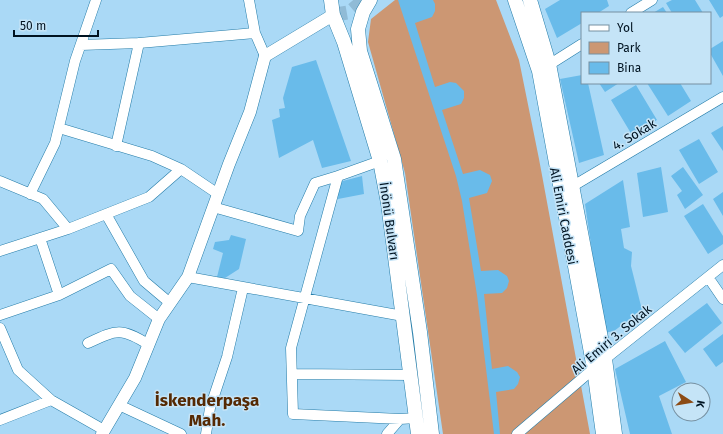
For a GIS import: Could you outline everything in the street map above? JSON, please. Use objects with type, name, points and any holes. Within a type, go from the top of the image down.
[{"type":"main road","name":"İnönü Bulvarı","points":[[331,0],[333,15],[344,42],[380,161],[388,203],[418,434]]},
{"type":"main road","points":[[370,0],[362,12],[358,29],[360,52],[394,159],[419,324],[432,434]]},
{"type":"main road","name":"Ali Emiri Caddesi","points":[[515,0],[544,68],[560,195],[594,369],[602,434]]},
{"type":"main road","points":[[530,0],[544,68],[572,186],[605,359],[615,434]]},
{"type":"street","points":[[30,194],[55,144],[81,45],[96,0]]},
{"type":"street","points":[[0,328],[18,370],[51,400],[103,432],[135,378],[159,319],[188,277],[213,207],[250,112],[265,56],[255,33],[249,0]]},
{"type":"street","points":[[633,12],[652,0]]},
{"type":"street","points":[[265,56],[333,15]]},
{"type":"street","points":[[81,45],[139,43],[255,33]]},
{"type":"street","points":[[116,146],[139,43]]},
{"type":"street","points":[[544,68],[581,45]]},
{"type":"street","name":"4. Sokak","points":[[560,195],[572,186],[723,97]]},
{"type":"street","points":[[59,128],[152,156],[181,169],[218,194]]},
{"type":"street","points":[[213,207],[298,231],[300,216],[315,183],[380,161]]},
{"type":"street","points":[[0,252],[149,197],[181,169]]},
{"type":"street","points":[[338,176],[291,348],[293,414],[400,419],[416,418]]},
{"type":"street","points":[[0,181],[43,200],[68,228]]},
{"type":"street","points":[[106,214],[144,281],[170,303]]},
{"type":"street","points":[[40,238],[59,294]]},
{"type":"street","name":"Ali Emiri 3. Sokak","points":[[517,434],[605,359],[723,265]]},
{"type":"street","points":[[0,315],[59,294],[111,269],[130,296],[159,319]]},
{"type":"street","points":[[188,277],[305,300],[403,316]]},
{"type":"street","points":[[708,277],[723,299]]},
{"type":"street","points":[[206,434],[210,408],[227,357],[243,288]]},
{"type":"street","points":[[88,343],[105,335],[125,332],[133,334],[149,345]]},
{"type":"street","points":[[292,374],[411,375]]},
{"type":"street","points":[[0,420],[51,400]]},
{"type":"street","points":[[119,405],[181,434]]},
{"type":"street","points":[[387,434],[400,419]]},
{"type":"green space","points":[[395,0],[496,0],[519,60],[590,434],[443,434],[405,173],[368,42],[371,19]]},
{"type":"building","points":[[398,0],[433,0],[435,4],[435,11],[432,17],[415,23],[435,87],[450,82],[456,83],[464,91],[464,98],[461,104],[442,110],[463,174],[480,170],[490,175],[492,181],[487,193],[469,198],[481,271],[498,270],[507,276],[509,281],[507,288],[502,293],[484,294],[492,369],[508,366],[517,372],[520,377],[518,384],[514,389],[496,392],[500,434],[494,434],[477,295],[462,201],[456,176]]},
{"type":"building","points":[[560,0],[607,0],[609,6],[600,12],[581,12],[581,24],[557,38],[545,9]]},
{"type":"building","points":[[672,0],[695,0],[702,12],[671,12],[666,3]]},
{"type":"building","points":[[709,0],[723,0],[723,16],[720,18]]},
{"type":"building","points":[[663,7],[666,12],[655,12]]},
{"type":"building","points":[[723,41],[723,76],[711,55],[711,48]]},
{"type":"building","points":[[316,60],[351,161],[322,168],[313,140],[279,158],[272,120],[280,117],[279,109],[285,108],[283,98],[292,67]]},
{"type":"building","points":[[581,75],[581,84],[588,84],[604,155],[579,163],[560,79]]},
{"type":"building","points":[[600,84],[617,84],[605,92]]},
{"type":"building","points":[[648,84],[681,84],[691,101],[668,116]]},
{"type":"building","points":[[636,85],[657,120],[632,135],[611,100]]},
{"type":"building","points":[[723,126],[723,151],[711,133]]},
{"type":"building","points":[[699,139],[718,172],[699,184],[679,150]]},
{"type":"building","points":[[661,167],[668,212],[643,217],[637,173]]},
{"type":"building","points":[[683,167],[703,195],[685,209],[677,195],[682,191],[671,176]]},
{"type":"building","points":[[362,176],[364,194],[338,199],[339,182]]},
{"type":"building","points":[[623,180],[630,227],[621,229],[624,248],[632,252],[631,266],[642,310],[614,331],[604,333],[585,204]]},
{"type":"building","points":[[723,192],[723,216],[713,199]]},
{"type":"building","points":[[703,204],[723,236],[723,244],[708,254],[684,216]]},
{"type":"building","points":[[231,235],[246,239],[239,269],[225,278],[217,277],[223,253],[213,249],[215,242],[229,240]]},
{"type":"building","points":[[707,303],[722,323],[685,353],[668,332]]},
{"type":"building","points":[[723,334],[723,362],[716,367],[703,349]]},
{"type":"building","points":[[665,341],[686,382],[671,382],[671,390],[659,396],[672,434],[630,434],[615,369]]},
{"type":"tunnel","points":[[333,15],[350,12],[364,0]]},
{"type":"district","name":"İskenderpaşa Mah.","points":[[207,410]]}]
